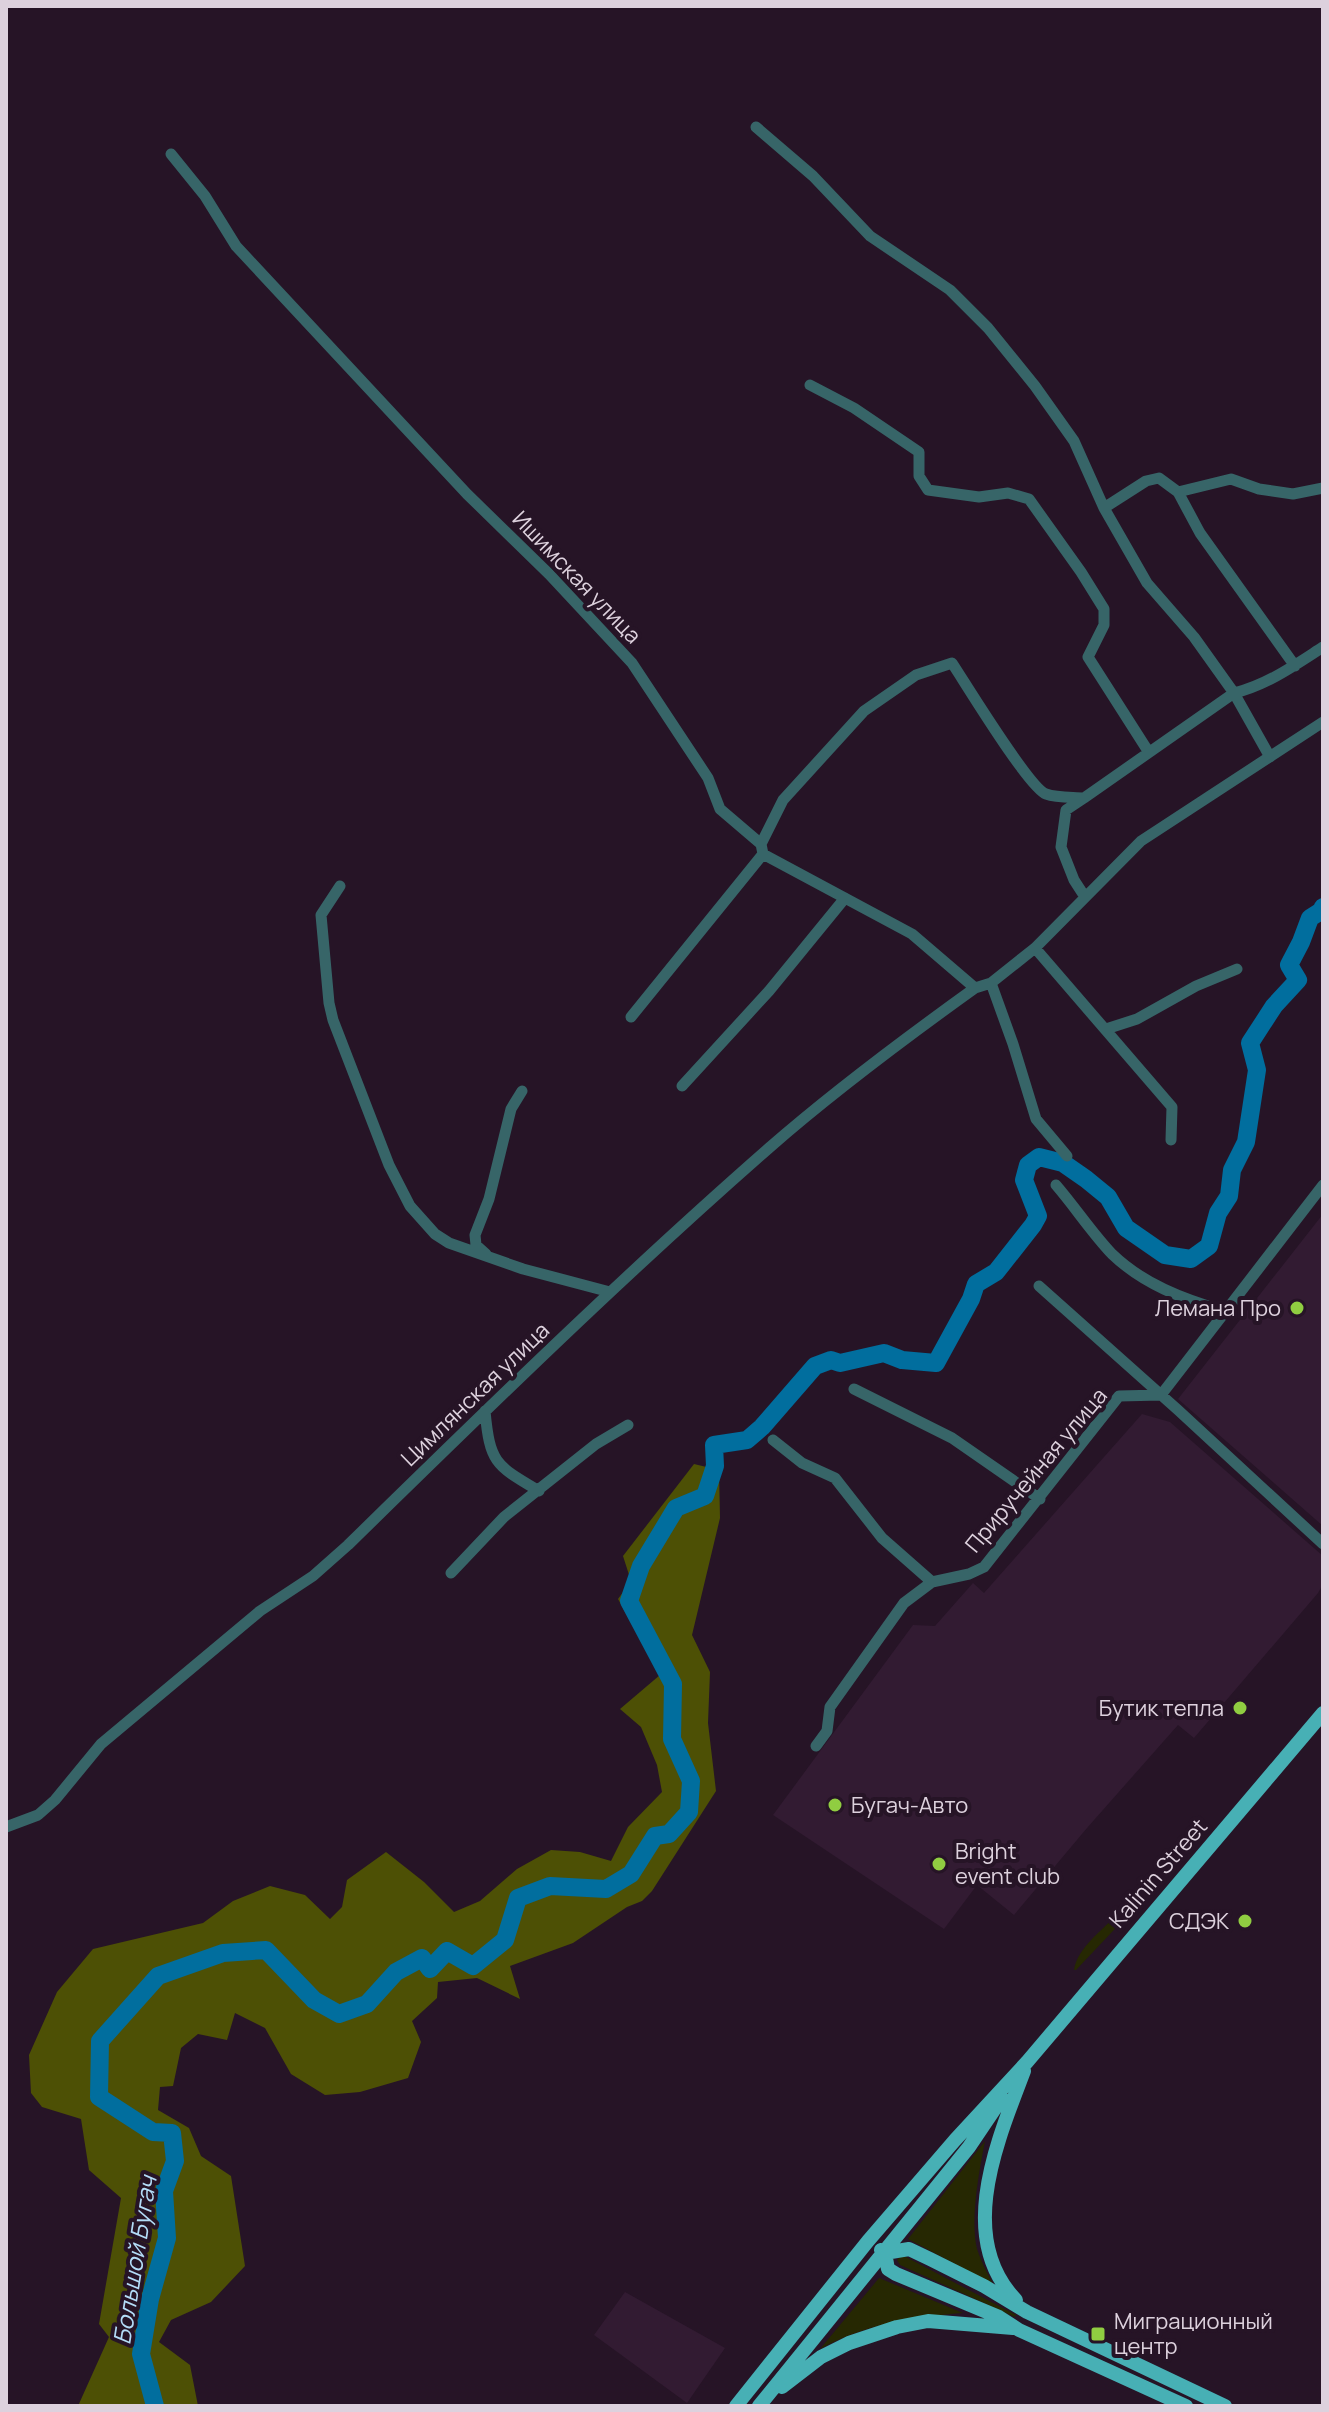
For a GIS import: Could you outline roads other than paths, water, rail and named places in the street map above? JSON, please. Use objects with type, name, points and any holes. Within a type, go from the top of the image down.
[{"type":"main road","name":"Kalinin Street","points":[[736,2406],[868,2241],[1027,2062],[1323,1713]]},
{"type":"main road","name":"Kalinin Street","points":[[761,2404],[969,2147],[1027,2062]]},
{"type":"main road","points":[[1027,2062],[990,2172],[985,2205],[985,2239],[996,2271],[1008,2291],[1027,2312]]},
{"type":"main road","points":[[868,2241],[885,2253],[888,2269],[896,2274],[999,2317],[1019,2330],[1186,2406]]},
{"type":"main road","points":[[885,2253],[909,2249],[984,2286],[1027,2312],[1225,2406]]},
{"type":"main road","points":[[761,2404],[821,2357],[849,2343],[897,2327],[928,2321],[1019,2330]]},
{"type":"street","points":[[756,127],[813,176],[870,236],[950,290],[988,328],[1074,441],[1104,508],[1147,583],[1194,637],[1234,693],[1270,757]]},
{"type":"street","name":"Ишимская улица","points":[[171,154],[205,196],[236,246],[467,494],[549,574],[632,663],[708,778],[720,809],[762,849],[912,934],[975,988]]},
{"type":"street","points":[[810,385],[854,408],[919,452],[919,476],[928,490],[979,497],[1008,493],[1029,499],[1104,609],[1104,625],[1088,657],[1148,751]]},
{"type":"street","points":[[1104,508],[1146,481],[1159,478],[1178,492],[1200,533],[1295,666]]},
{"type":"street","points":[[1178,492],[1231,479],[1259,489],[1293,494],[1323,488]]},
{"type":"street","points":[[1085,897],[1074,880],[1061,847],[1066,810],[1234,693],[1252,688],[1295,666],[1323,647]]},
{"type":"street","points":[[631,1017],[762,849],[783,800],[864,711],[916,675],[952,663],[1022,769],[1038,788],[1047,795],[1084,798]]},
{"type":"street","points":[[1067,1156],[1036,1119],[991,983],[1035,948],[1141,841],[1323,722]]},
{"type":"street","points":[[340,886],[321,915],[334,1026],[389,1165],[410,1206],[435,1234],[449,1243],[490,1258],[610,1292]]},
{"type":"street","points":[[682,1086],[769,991],[845,898]]},
{"type":"street","points":[[1035,948],[1172,1107],[1171,1140]]},
{"type":"street","points":[[1106,1029],[1137,1019],[1196,986],[1237,969]]},
{"type":"street","name":"Цимлянская улица","points":[[6,1827],[38,1815],[55,1800],[101,1744],[260,1611],[313,1576],[348,1545],[610,1292],[770,1147],[893,1047],[975,988],[991,983]]},
{"type":"street","points":[[490,1258],[476,1245],[475,1235],[489,1199],[511,1109],[522,1091]]},
{"type":"street","points":[[1056,1185],[1113,1254],[1150,1282],[1183,1299],[1224,1311]]},
{"type":"street","points":[[1161,1395],[1323,1185]]},
{"type":"street","points":[[1039,1286],[1323,1544]]},
{"type":"street","points":[[854,1389],[952,1438],[1040,1499]]},
{"type":"street","name":"Приручейная улица","points":[[816,1746],[827,1731],[830,1707],[904,1603],[932,1582],[969,1574],[984,1567],[1119,1396],[1161,1395]]},
{"type":"street","points":[[485,1411],[488,1439],[498,1464],[539,1491]]},
{"type":"street","points":[[451,1573],[504,1517],[596,1444],[628,1425]]},
{"type":"street","points":[[773,1440],[802,1463],[835,1478],[882,1538],[932,1582]]},
{"type":"waterway","name":"Большой Бугач","points":[[155,2406],[141,2354],[150,2299],[167,2238],[164,2191],[175,2161],[172,2133],[153,2132],[99,2097],[100,2041],[158,1976],[223,1953],[266,1950],[314,2000],[339,2014],[367,2004],[396,1972],[422,1958],[430,1969],[447,1951],[473,1966],[505,1940],[518,1898],[550,1886],[606,1889],[631,1874],[655,1836],[669,1834],[689,1812],[691,1781],[672,1739],[673,1684],[629,1601],[641,1566],[676,1508],[705,1496],[715,1466],[714,1445],[747,1440],[815,1366],[831,1360],[840,1363],[884,1353],[902,1360],[936,1363],[976,1284],[996,1272],[1038,1216],[1024,1180],[1028,1165],[1039,1157],[1063,1163],[1086,1179],[1108,1197],[1126,1228],[1165,1255],[1191,1259],[1209,1246],[1218,1213],[1229,1196],[1232,1170],[1246,1142],[1257,1070],[1250,1043],[1274,1006],[1298,980],[1289,965],[1310,918],[1323,907]]},
{"type":"place","name":"Лемана Про","points":[[1297,1308]]},
{"type":"place","name":"Бутик тепла","points":[[1240,1708]]},
{"type":"place","name":"Бугач-Авто","points":[[835,1805]]},
{"type":"place","name":"Bright event club","points":[[939,1864]]},
{"type":"place","name":"СДЭК","points":[[1245,1921]]},
{"type":"place","name":"Миграционный центр","points":[[1098,2334]]}]
